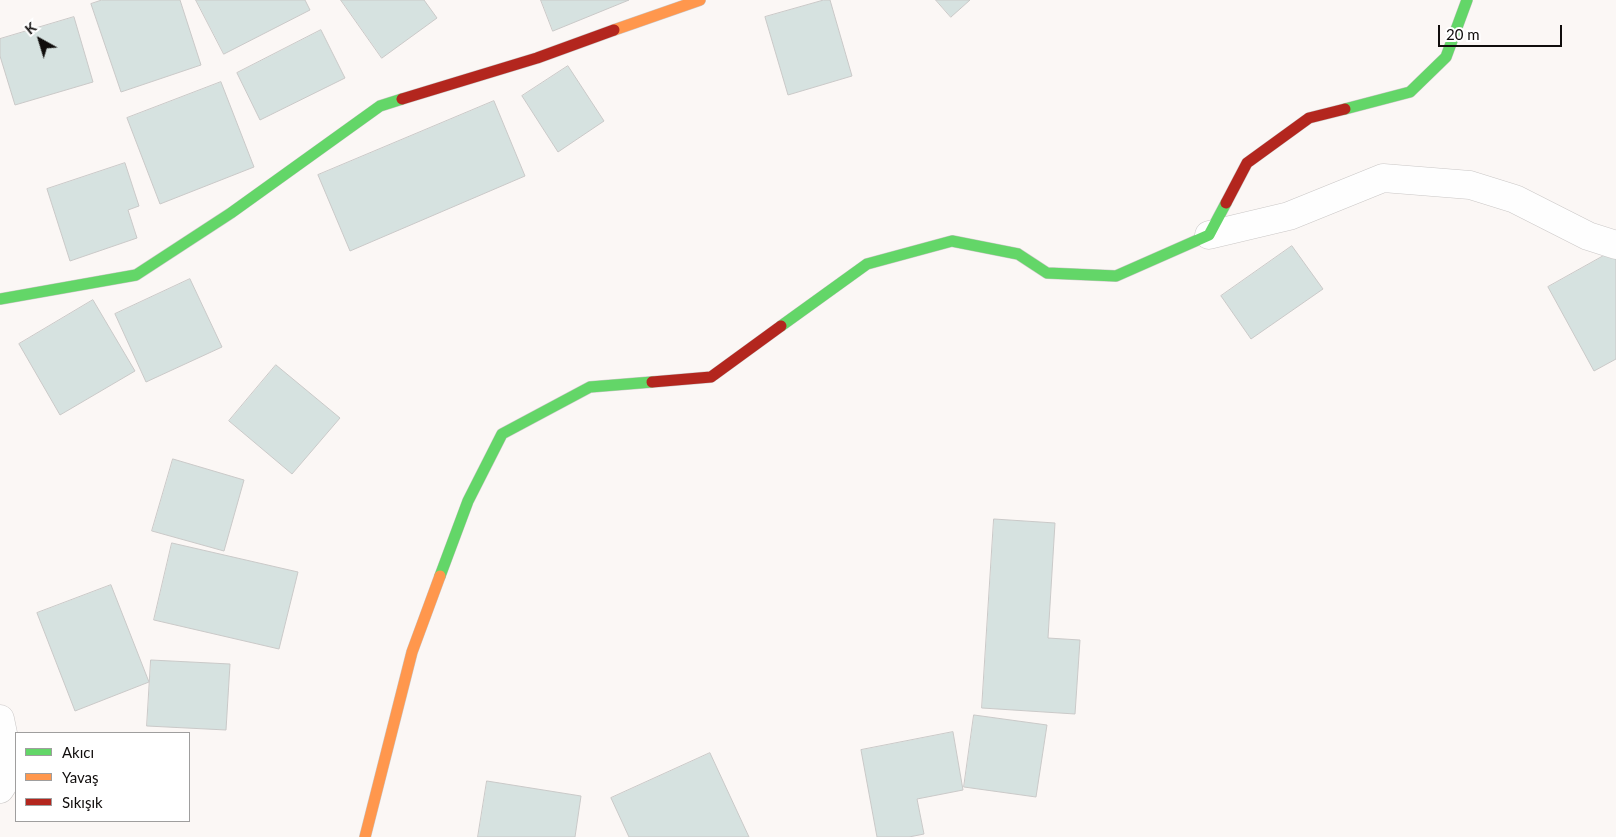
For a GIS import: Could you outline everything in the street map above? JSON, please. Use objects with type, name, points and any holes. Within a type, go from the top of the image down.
[{"type":"street","points":[[0,299],[136,275],[231,213],[380,106],[537,58],[700,0]]},
{"type":"street","points":[[1209,235],[1247,163],[1308,118],[1410,92],[1446,57],[1467,0]]},
{"type":"street","points":[[365,837],[412,652],[468,502],[502,434],[590,387],[711,377],[867,264],[952,242],[1018,254],[1047,273],[1116,276],[1209,235],[1289,216],[1384,178],[1470,185],[1515,199],[1588,236],[1616,245]]},
{"type":"street","points":[[0,719],[11,772],[0,789]]},
{"type":"building","points":[[102,0],[180,0],[201,65],[121,92],[91,4]]},
{"type":"building","points":[[196,0],[305,0],[310,10],[224,54]]},
{"type":"building","points":[[341,0],[424,0],[437,18],[382,58]]},
{"type":"building","points":[[541,0],[629,0],[553,31]]},
{"type":"building","points":[[824,0],[830,0],[852,76],[788,95],[765,17]]},
{"type":"building","points":[[936,0],[970,0],[951,17]]},
{"type":"building","points":[[74,17],[93,82],[15,105],[0,56],[0,39]]},
{"type":"building","points":[[321,30],[345,78],[260,120],[237,73]]},
{"type":"building","points":[[568,66],[604,121],[558,152],[522,96]]},
{"type":"building","points":[[221,82],[254,167],[160,204],[127,118]]},
{"type":"building","points":[[494,101],[525,176],[350,251],[318,175]]},
{"type":"building","points":[[125,163],[139,206],[128,210],[137,238],[70,261],[47,189]]},
{"type":"building","points":[[1292,246],[1323,289],[1251,339],[1221,296]]},
{"type":"building","points":[[1616,249],[1616,359],[1594,371],[1548,287]]},
{"type":"building","points":[[190,279],[222,347],[146,382],[115,314]]},
{"type":"building","points":[[93,300],[135,371],[60,415],[19,344]]},
{"type":"building","points":[[276,365],[340,418],[292,474],[229,421]]},
{"type":"building","points":[[173,459],[244,480],[224,551],[152,531]]},
{"type":"building","points":[[994,519],[1055,523],[1048,638],[1080,640],[1075,714],[982,708]]},
{"type":"building","points":[[172,543],[298,572],[279,649],[154,620]]},
{"type":"building","points":[[111,585],[149,682],[75,711],[37,613]]},
{"type":"building","points":[[151,660],[230,664],[226,730],[147,726]]},
{"type":"building","points":[[974,715],[1047,725],[1036,797],[964,787]]},
{"type":"building","points":[[953,732],[963,790],[917,799],[924,834],[909,837],[877,837],[861,750]]},
{"type":"building","points":[[710,753],[749,837],[629,837],[611,798]]},
{"type":"building","points":[[487,781],[581,796],[575,837],[478,837]]},
{"type":"traffic: fast","points":[[1345,109],[1410,92],[1446,57],[1467,0]]},
{"type":"traffic: fast","points":[[0,299],[136,275],[231,213],[380,106],[402,99]]},
{"type":"traffic: fast","points":[[781,326],[867,264],[952,241],[1018,254],[1047,273],[1116,276],[1209,235],[1226,203]]},
{"type":"traffic: fast","points":[[440,576],[468,501],[502,434],[590,387],[652,382]]},
{"type":"traffic: slow","points":[[614,30],[700,0]]},
{"type":"traffic: slow","points":[[365,837],[412,652],[440,576]]},
{"type":"traffic: jam","points":[[402,99],[537,58],[614,30]]},
{"type":"traffic: jam","points":[[1226,203],[1247,163],[1309,118],[1345,109]]},
{"type":"traffic: jam","points":[[652,382],[711,377],[781,326]]}]
